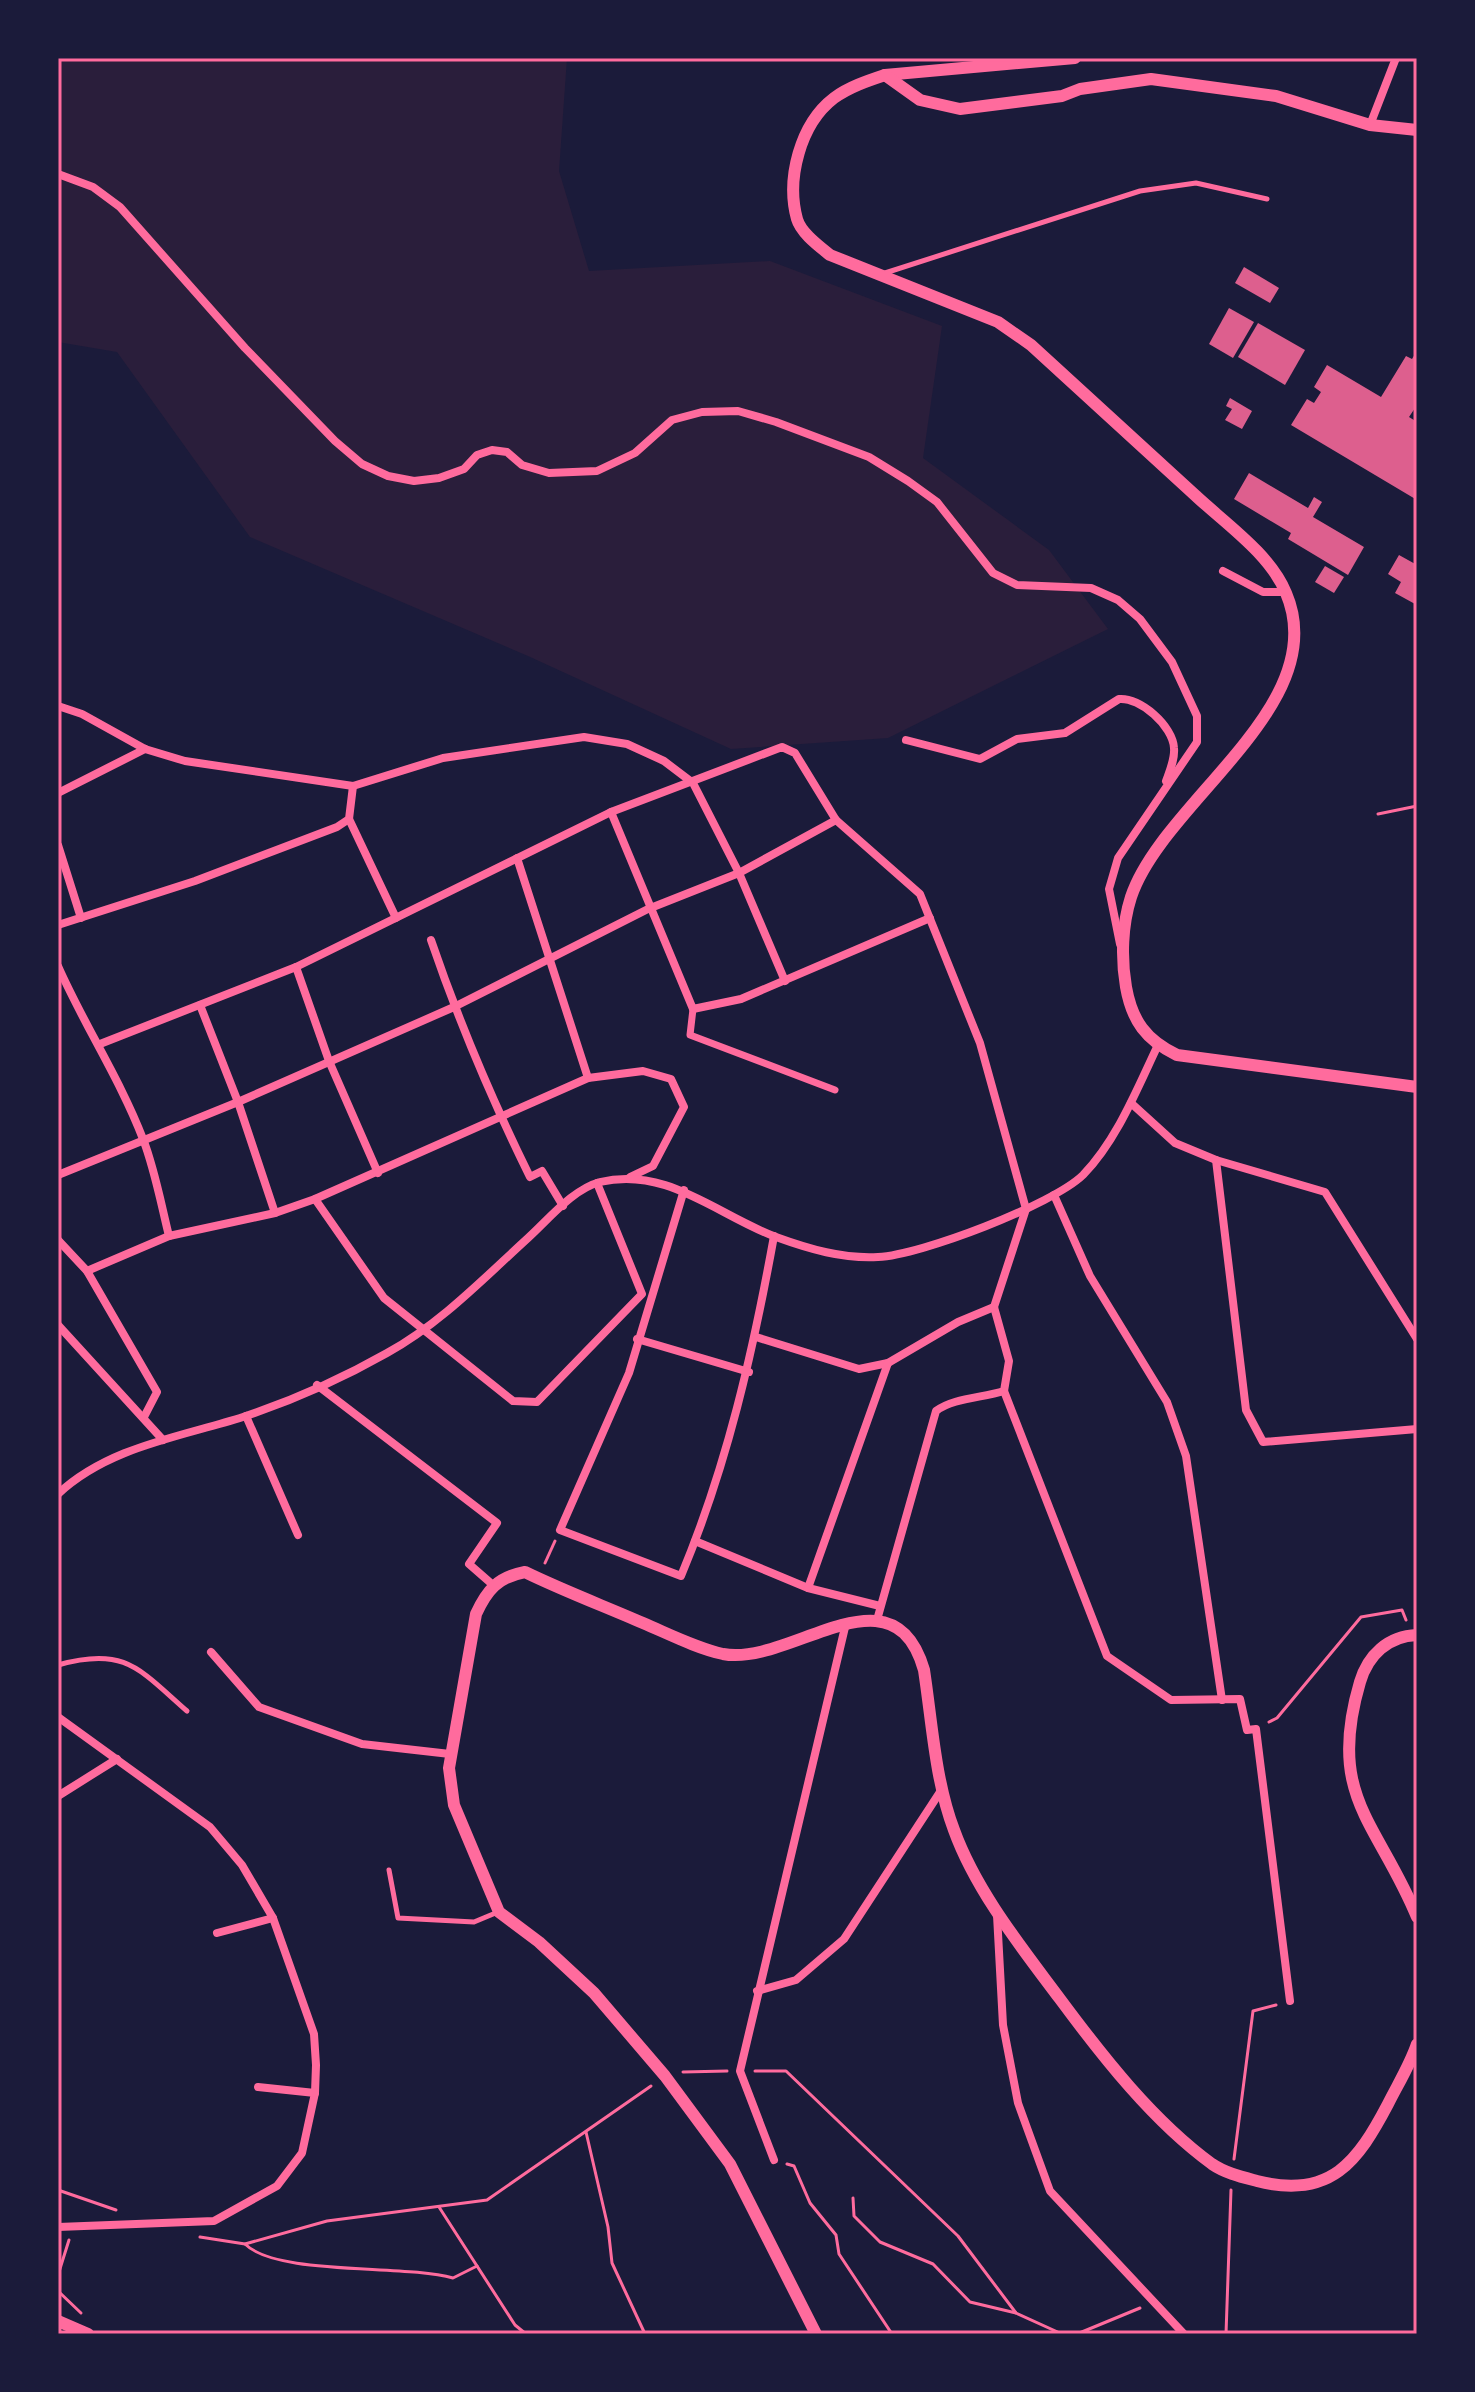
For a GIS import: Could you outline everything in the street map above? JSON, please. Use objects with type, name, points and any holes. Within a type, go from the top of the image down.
[{"type":"street","points":[[1075,58],[885,75],[858,84],[832,100],[804,141],[793,174],[797,221],[814,242],[830,255],[998,322],[1031,345],[1254,549],[1286,592],[1295,636],[1284,680],[1273,704],[1142,874],[1131,897],[1122,952]]},
{"type":"street","points":[[1370,125],[1396,58]]},
{"type":"street","points":[[885,75],[920,100],[960,109],[1062,96],[1080,89],[1151,79],[1276,96],[1370,125],[1417,130]]},
{"type":"street","points":[[58,174],[93,187],[120,207],[245,348],[335,441],[362,464],[388,476],[414,481],[439,478],[464,469],[477,455],[492,450],[507,452],[522,465],[549,473],[597,471],[635,453],[672,420],[702,412],[738,411],[869,457],[937,502],[993,573],[1017,585],[1091,588],[1118,600],[1140,619],[1172,662],[1197,716],[1197,742],[1128,837],[1109,889],[1129,1004],[1140,1028],[1158,1045],[1177,1055],[1417,1087]]},
{"type":"street","points":[[1223,571],[1263,592],[1286,592]]},
{"type":"street","points":[[906,740],[980,759],[1017,739],[1065,733],[1119,699],[1130,698],[1138,701],[1170,735],[1173,759],[1163,789]]},
{"type":"street","points":[[58,706],[82,714],[145,749],[185,761],[353,786],[443,758],[584,737],[627,744],[664,761],[693,783],[739,873],[785,981]]},
{"type":"street","points":[[100,1044],[296,967],[611,812],[782,747],[795,753],[836,820],[920,894],[980,1043],[1026,1209],[994,1307],[1009,1361],[1004,1391],[1107,1656],[1171,1700],[1240,1699],[1247,1730],[1256,1729],[1290,2001]]},
{"type":"street","points":[[58,793],[145,749]]},
{"type":"street","points":[[353,786],[349,819],[396,918]]},
{"type":"street","points":[[611,812],[648,909],[693,1009],[690,1035],[835,1090]]},
{"type":"street","points":[[58,925],[195,881],[349,819]]},
{"type":"street","points":[[58,1175],[238,1102],[454,1007],[648,909],[739,873],[836,820]]},
{"type":"street","points":[[58,845],[81,918]]},
{"type":"street","points":[[517,858],[588,1078]]},
{"type":"street","points":[[693,1009],[741,999],[930,918]]},
{"type":"street","points":[[431,940],[454,1007],[501,1119],[530,1177],[542,1171],[563,1206]]},
{"type":"street","points":[[58,966],[73,1000],[100,1044],[144,1141],[169,1236]]},
{"type":"street","points":[[296,967],[329,1061],[378,1173]]},
{"type":"street","points":[[200,1005],[238,1102],[275,1213]]},
{"type":"street","points":[[629,1177],[654,1179],[684,1190],[774,1236],[846,1256],[903,1255],[1026,1209],[1080,1178],[1096,1160],[1131,1103],[1158,1045]]},
{"type":"street","points":[[58,1494],[91,1466],[163,1440],[246,1416],[387,1353],[426,1328],[563,1206],[597,1183],[629,1177],[653,1166],[684,1107],[679,1090],[671,1079],[663,1076],[643,1071],[588,1078],[315,1199],[275,1213],[169,1236],[87,1271]]},
{"type":"street","points":[[1131,1103],[1175,1143],[1216,1160],[1325,1192],[1417,1339]]},
{"type":"street","points":[[1216,1160],[1246,1410],[1263,1442],[1417,1429]]},
{"type":"street","points":[[315,1199],[384,1298],[426,1328],[513,1401],[537,1402],[642,1294],[597,1183]]},
{"type":"street","points":[[684,1190],[615,1410],[560,1530],[681,1576],[749,1372],[774,1236]]},
{"type":"street","points":[[1054,1195],[1090,1276],[1167,1402],[1186,1456],[1222,1700]]},
{"type":"street","points":[[58,1240],[87,1271],[157,1392],[144,1417]]},
{"type":"street","points":[[756,1337],[859,1369],[888,1363],[958,1322],[994,1307]]},
{"type":"street","points":[[58,1325],[163,1440]]},
{"type":"street","points":[[637,1339],[749,1372]]},
{"type":"street","points":[[808,1588],[888,1363]]},
{"type":"street","points":[[317,1385],[412,1461],[497,1523],[469,1564],[493,1585]]},
{"type":"street","points":[[879,1613],[936,1411],[948,1402],[973,1401],[1004,1391]]},
{"type":"street","points":[[246,1416],[298,1535]]},
{"type":"street","points":[[695,1541],[808,1588],[879,1613],[905,1634],[918,1651],[943,1788],[966,1858],[996,1906],[1089,2037],[1161,2118],[1213,2165],[1232,2174],[1285,2185],[1326,2179],[1342,2170],[1357,2158],[1369,2140],[1417,2044]]},
{"type":"street","points":[[816,2334],[730,2164],[665,2076],[594,1993],[539,1942],[499,1912],[454,1805],[450,1788],[450,1754],[476,1614],[493,1585],[511,1575],[525,1572],[726,1654],[772,1649],[879,1613]]},
{"type":"street","points":[[774,2160],[740,2071],[846,1622]]},
{"type":"street","points":[[1414,1635],[1392,1640],[1375,1651],[1363,1669],[1353,1705],[1347,1762],[1366,1823],[1417,1917]]},
{"type":"street","points":[[211,1652],[259,1707],[362,1744],[450,1754]]},
{"type":"street","points":[[58,1717],[210,1827],[242,1865],[273,1918],[314,2034],[315,2093],[302,2153],[277,2186],[214,2221],[58,2227]]},
{"type":"street","points":[[58,1796],[117,1759]]},
{"type":"street","points":[[757,1991],[796,1980],[844,1939],[943,1788]]},
{"type":"street","points":[[996,1906],[1003,2025],[1018,2103],[1050,2191],[1184,2334]]},
{"type":"street","points":[[217,1933],[273,1918]]},
{"type":"street","points":[[258,2087],[315,2093]]},
{"type":"street","points":[[58,2321],[81,2332]]},
{"type":"lane","points":[[880,274],[1140,191],[1196,183],[1267,199]]},
{"type":"lane","points":[[58,1665],[106,1656],[137,1666],[187,1711]]},
{"type":"lane","points":[[389,1870],[398,1918],[474,1922],[499,1912]]},
{"type":"path","points":[[1378,814],[1417,806]]},
{"type":"path","points":[[538,1579],[560,1530]]},
{"type":"path","points":[[1256,1729],[1277,1718],[1361,1617],[1402,1610],[1414,1635]]},
{"type":"path","points":[[1226,2334],[1232,2174],[1253,2011],[1290,2001]]},
{"type":"path","points":[[477,2266],[453,2278],[426,2271],[320,2266],[255,2254],[245,2244],[327,2221],[487,2200],[665,2076],[676,2072],[786,2071],[958,2236],[1016,2313]]},
{"type":"path","points":[[586,2131],[608,2227],[612,2263],[645,2334]]},
{"type":"path","points":[[794,2166],[810,2203],[836,2235],[839,2254],[892,2334]]},
{"type":"path","points":[[58,2190],[121,2212]]},
{"type":"path","points":[[853,2198],[854,2216],[880,2242],[933,2264],[970,2302],[1016,2313],[1062,2334]]},
{"type":"path","points":[[439,2207],[515,2325],[526,2334]]},
{"type":"path","points":[[58,2275],[71,2234]]},
{"type":"path","points":[[58,2291],[81,2313]]},
{"type":"path","points":[[1077,2334],[1154,2303]]},
{"type":"shaded area","points":[[58,58],[567,58],[559,171],[589,271],[770,261],[942,326],[923,458],[1049,550],[1108,629],[888,738],[731,749],[528,656],[250,537],[117,352],[58,342]]},
{"type":"building","points":[[1244,267],[1279,288],[1270,303],[1235,283]]},
{"type":"building","points":[[1229,308],[1254,322],[1233,358],[1209,344]]},
{"type":"building","points":[[1258,323],[1305,350],[1285,385],[1238,357]]},
{"type":"building","points":[[1417,351],[1417,405],[1409,417],[1417,422],[1417,500],[1291,425],[1307,399],[1314,403],[1321,392],[1314,387],[1327,365],[1381,397],[1406,356],[1412,359]]},
{"type":"building","points":[[1230,398],[1252,411],[1242,429],[1225,420],[1232,409],[1226,406]]},
{"type":"building","points":[[1249,473],[1308,508],[1314,497],[1322,502],[1313,517],[1364,547],[1348,575],[1288,539],[1291,533],[1234,499]]},
{"type":"building","points":[[1399,555],[1417,565],[1415,604],[1395,593],[1401,582],[1388,574]]},
{"type":"building","points":[[1325,566],[1344,577],[1334,593],[1315,582]]}]
